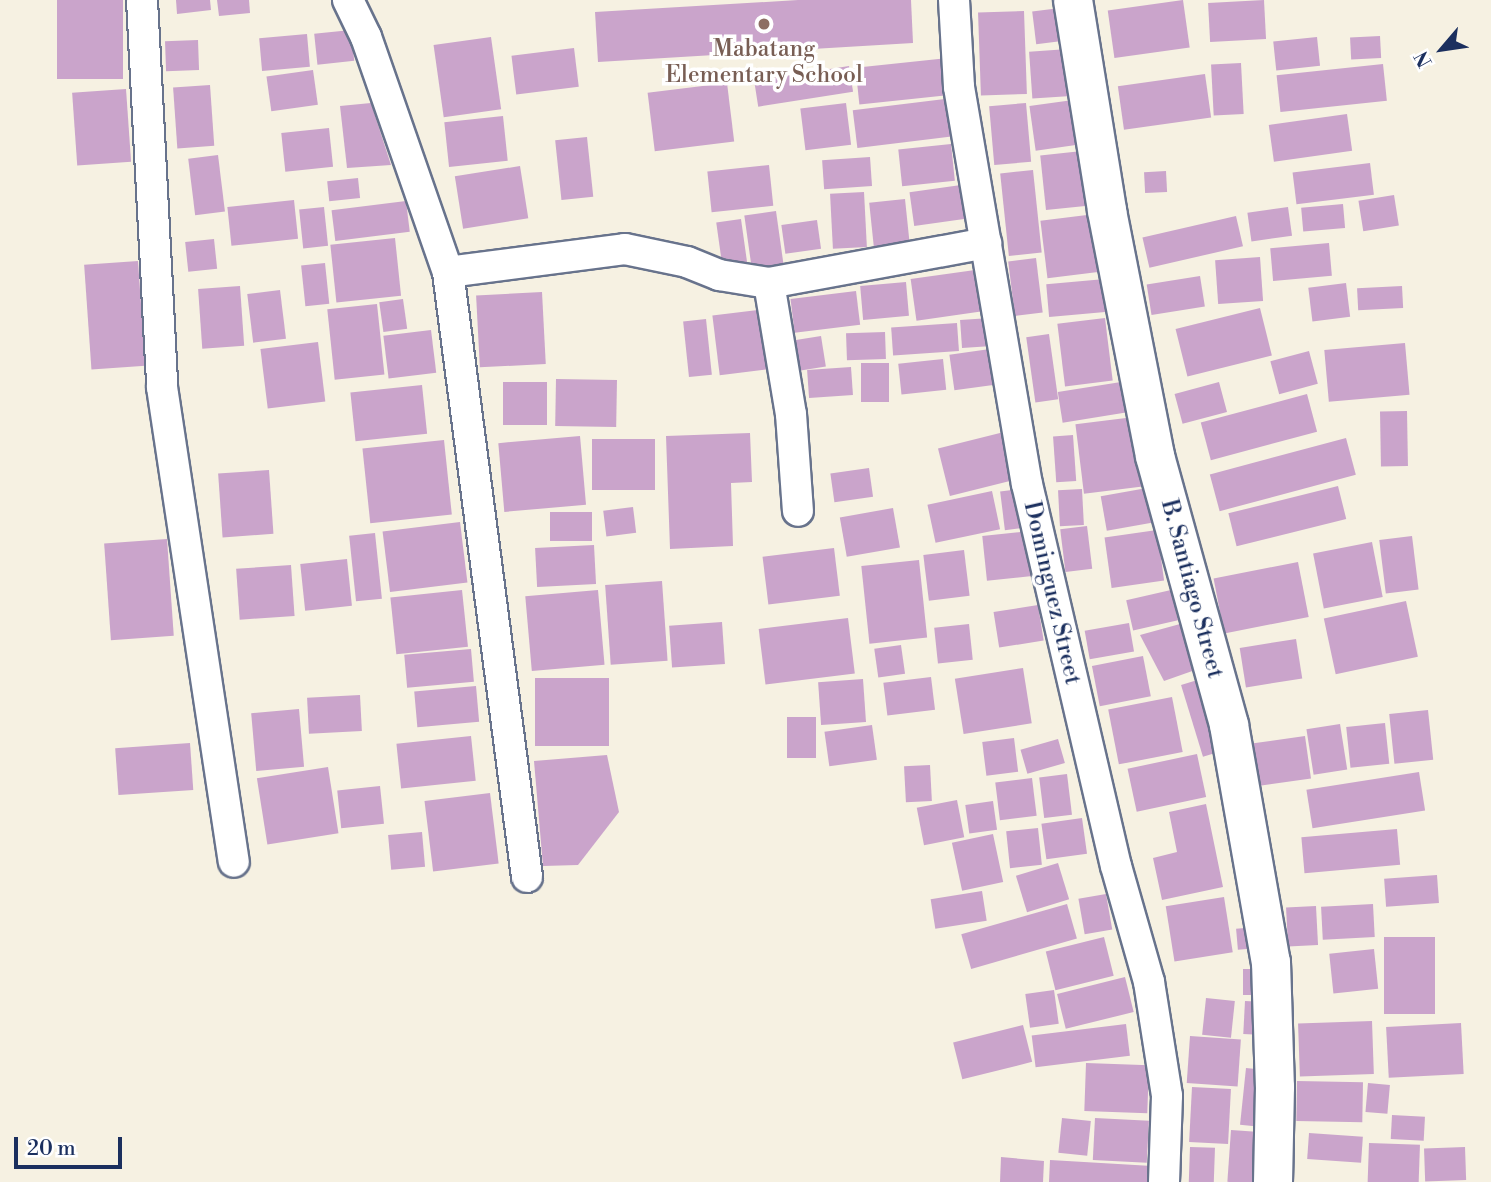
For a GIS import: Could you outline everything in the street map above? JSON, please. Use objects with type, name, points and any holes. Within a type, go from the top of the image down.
[{"type":"main road","name":"B. Santiago Street","points":[[1073,0],[1107,211],[1155,456],[1229,725],[1268,949],[1275,1087],[1273,1182]]},
{"type":"street","points":[[142,0],[162,387],[234,862]]},
{"type":"street","points":[[348,0],[366,37],[448,272],[527,877]]},
{"type":"street","name":"Dominguez Street","points":[[954,0],[959,87],[1027,484],[1116,866],[1149,982],[1167,1096],[1164,1182]]},
{"type":"street","points":[[448,272],[625,249],[665,256],[719,275],[769,283],[986,243]]},
{"type":"street","points":[[769,283],[791,414],[799,511]]},
{"type":"building","points":[[57,0],[123,0],[123,79],[57,79]]},
{"type":"building","points":[[176,0],[210,0],[211,10],[177,14]]},
{"type":"building","points":[[217,0],[249,0],[250,13],[219,16]]},
{"type":"building","name":"Mabatang Elementary School","points":[[798,0],[911,0],[913,43],[598,62],[595,12]]},
{"type":"building","points":[[1183,0],[1190,48],[1114,58],[1108,11]]},
{"type":"building","points":[[1264,0],[1266,39],[1210,42],[1208,3]]},
{"type":"building","points":[[1060,8],[1064,41],[1036,44],[1032,11]]},
{"type":"building","points":[[1024,11],[1027,94],[981,96],[978,13]]},
{"type":"building","points":[[351,30],[354,61],[317,65],[314,34]]},
{"type":"building","points":[[307,34],[310,67],[262,71],[259,38]]},
{"type":"building","points":[[1380,36],[1381,58],[1351,60],[1350,38]]},
{"type":"building","points":[[491,37],[501,109],[444,117],[434,45]]},
{"type":"building","points":[[1317,37],[1320,66],[1276,70],[1273,42]]},
{"type":"building","points":[[198,40],[199,70],[166,71],[165,41]]},
{"type":"building","points":[[574,48],[579,87],[516,94],[511,56]]},
{"type":"building","points":[[1068,49],[1071,96],[1032,99],[1029,52]]},
{"type":"building","points":[[948,58],[952,95],[859,105],[856,68]]},
{"type":"building","points":[[1241,63],[1244,114],[1214,116],[1211,65]]},
{"type":"building","points":[[1383,64],[1387,101],[1280,112],[1277,75]]},
{"type":"building","points":[[849,66],[853,92],[758,107],[754,81]]},
{"type":"building","points":[[313,70],[318,105],[271,111],[266,77]]},
{"type":"building","points":[[1205,74],[1211,118],[1124,130],[1118,86]]},
{"type":"building","points":[[727,83],[734,142],[655,151],[648,93]]},
{"type":"building","points":[[210,85],[214,146],[177,148],[173,88]]},
{"type":"building","points":[[126,89],[131,162],[77,166],[72,93]]},
{"type":"building","points":[[953,98],[958,136],[857,148],[853,110]]},
{"type":"building","points":[[1073,100],[1079,145],[1036,151],[1029,106]]},
{"type":"building","points":[[371,103],[391,165],[347,168],[340,106]]},
{"type":"building","points":[[846,103],[851,145],[805,150],[800,109]]},
{"type":"building","points":[[1026,103],[1031,162],[994,165],[989,106]]},
{"type":"building","points":[[1347,114],[1352,151],[1274,162],[1269,125]]},
{"type":"building","points":[[503,116],[508,161],[449,167],[444,122]]},
{"type":"building","points":[[329,128],[333,167],[285,172],[281,133]]},
{"type":"building","points":[[587,137],[593,197],[561,200],[555,140]]},
{"type":"building","points":[[951,144],[955,181],[902,186],[898,150]]},
{"type":"building","points":[[1082,151],[1088,206],[1046,210],[1040,155]]},
{"type":"building","points":[[218,155],[225,212],[195,215],[188,159]]},
{"type":"building","points":[[870,157],[872,186],[824,189],[822,160]]},
{"type":"building","points":[[1370,163],[1374,195],[1296,204],[1293,173]]},
{"type":"building","points":[[769,165],[773,206],[712,212],[707,171]]},
{"type":"building","points":[[520,166],[528,218],[463,229],[455,176]]},
{"type":"building","points":[[1033,170],[1042,253],[1009,256],[1000,173]]},
{"type":"building","points":[[1166,171],[1167,192],[1145,193],[1144,172]]},
{"type":"building","points":[[358,178],[360,198],[329,201],[327,181]]},
{"type":"building","points":[[961,185],[966,219],[914,226],[910,192]]},
{"type":"building","points":[[864,192],[867,247],[833,249],[830,194]]},
{"type":"building","points":[[1394,195],[1399,226],[1363,231],[1358,201]]},
{"type":"building","points":[[905,199],[910,246],[874,250],[869,203]]},
{"type":"building","points":[[294,200],[298,239],[231,246],[227,207]]},
{"type":"building","points":[[406,201],[410,232],[335,241],[332,210]]},
{"type":"building","points":[[1343,204],[1345,228],[1303,232],[1301,208]]},
{"type":"building","points":[[324,207],[328,246],[303,248],[299,210]]},
{"type":"building","points":[[1288,207],[1292,236],[1251,241],[1247,213]]},
{"type":"building","points":[[776,211],[784,265],[752,270],[744,215]]},
{"type":"building","points":[[1095,214],[1102,272],[1047,278],[1040,221]]},
{"type":"building","points":[[1236,216],[1243,246],[1149,268],[1142,238]]},
{"type":"building","points":[[741,219],[748,268],[723,271],[716,222]]},
{"type":"building","points":[[817,220],[821,249],[785,254],[781,225]]},
{"type":"building","points":[[395,238],[401,296],[336,302],[330,245]]},
{"type":"building","points":[[214,239],[217,269],[188,272],[185,242]]},
{"type":"building","points":[[1329,243],[1332,276],[1273,281],[1270,248]]},
{"type":"building","points":[[1260,257],[1263,301],[1218,304],[1215,260]]},
{"type":"building","points":[[1036,258],[1043,313],[1015,316],[1008,261]]},
{"type":"building","points":[[138,261],[145,366],[91,370],[84,265]]},
{"type":"building","points":[[325,263],[329,304],[305,306],[301,266]]},
{"type":"building","points":[[975,270],[981,312],[916,321],[911,279]]},
{"type":"building","points":[[1200,276],[1205,307],[1152,315],[1147,284]]},
{"type":"building","points":[[1105,279],[1108,312],[1049,317],[1046,284]]},
{"type":"building","points":[[906,282],[909,316],[863,320],[860,286]]},
{"type":"building","points":[[1346,283],[1350,317],[1312,321],[1308,288]]},
{"type":"building","points":[[240,286],[244,346],[202,349],[198,289]]},
{"type":"building","points":[[1402,286],[1403,308],[1358,310],[1357,288]]},
{"type":"building","points":[[280,290],[286,339],[253,343],[247,294]]},
{"type":"building","points":[[856,291],[860,325],[795,333],[790,299]]},
{"type":"building","points":[[542,292],[546,364],[480,367],[476,295]]},
{"type":"building","points":[[403,299],[407,329],[383,332],[379,302]]},
{"type":"building","points":[[377,304],[384,375],[335,380],[327,309]]},
{"type":"building","points":[[1260,308],[1272,356],[1187,377],[1176,329]]},
{"type":"building","points":[[766,309],[773,369],[720,375],[712,316]]},
{"type":"building","points":[[990,318],[992,346],[962,348],[960,320]]},
{"type":"building","points":[[1105,318],[1113,381],[1065,386],[1057,324]]},
{"type":"building","points":[[706,319],[712,375],[689,377],[683,321]]},
{"type":"building","points":[[957,323],[959,351],[893,356],[891,328]]},
{"type":"building","points":[[431,330],[436,373],[389,379],[383,336]]},
{"type":"building","points":[[885,332],[886,359],[847,360],[846,333]]},
{"type":"building","points":[[1049,334],[1058,399],[1035,403],[1026,337]]},
{"type":"building","points":[[821,336],[826,367],[799,371],[794,340]]},
{"type":"building","points":[[318,342],[325,402],[268,409],[260,349]]},
{"type":"building","points":[[1405,343],[1410,395],[1329,402],[1324,350]]},
{"type":"building","points":[[990,349],[995,385],[954,390],[949,355]]},
{"type":"building","points":[[1309,351],[1318,384],[1279,394],[1270,361]]},
{"type":"building","points":[[943,359],[946,390],[901,395],[898,364]]},
{"type":"building","points":[[861,363],[889,363],[889,402],[861,402]]},
{"type":"building","points":[[851,367],[853,395],[809,398],[807,370]]},
{"type":"building","points":[[556,379],[617,380],[616,427],[555,426]]},
{"type":"building","points":[[503,382],[547,382],[547,425],[503,425]]},
{"type":"building","points":[[1121,382],[1126,413],[1063,423],[1058,392]]},
{"type":"building","points":[[1219,382],[1227,412],[1183,424],[1175,394]]},
{"type":"building","points":[[422,385],[427,434],[356,441],[350,393]]},
{"type":"building","points":[[1307,394],[1317,432],[1211,460],[1201,422]]},
{"type":"building","points":[[1380,411],[1407,411],[1408,466],[1381,466]]},
{"type":"building","points":[[1134,417],[1143,486],[1084,494],[1075,424]]},
{"type":"building","points":[[1004,432],[1016,480],[950,496],[938,448]]},
{"type":"building","points":[[750,433],[752,482],[731,483],[733,546],[670,549],[666,436]]},
{"type":"building","points":[[1073,435],[1076,481],[1056,482],[1053,436]]},
{"type":"building","points":[[580,436],[586,505],[504,512],[498,443]]},
{"type":"building","points":[[1346,438],[1356,475],[1220,511],[1210,474]]},
{"type":"building","points":[[592,439],[655,439],[655,490],[592,490]]},
{"type":"building","points":[[444,440],[452,515],[370,523],[362,449]]},
{"type":"building","points":[[869,468],[873,497],[834,502],[830,473]]},
{"type":"building","points":[[269,470],[273,534],[223,537],[218,474]]},
{"type":"building","points":[[1338,486],[1346,519],[1237,546],[1228,513]]},
{"type":"building","points":[[1147,488],[1153,522],[1107,531],[1101,496]]},
{"type":"building","points":[[1020,489],[1025,528],[1005,530],[1000,491]]},
{"type":"building","points":[[1082,489],[1084,525],[1060,526],[1058,490]]},
{"type":"building","points":[[992,491],[1000,529],[936,543],[927,505]]},
{"type":"building","points":[[633,507],[636,533],[606,536],[603,511]]},
{"type":"building","points":[[893,508],[900,547],[847,557],[840,517]]},
{"type":"building","points":[[550,512],[592,512],[592,541],[550,541]]},
{"type":"building","points":[[460,522],[467,583],[390,592],[383,532]]},
{"type":"building","points":[[1087,526],[1092,569],[1065,572],[1060,529]]},
{"type":"building","points":[[1157,530],[1164,581],[1112,588],[1105,537]]},
{"type":"building","points":[[1030,531],[1035,576],[987,581],[982,536]]},
{"type":"building","points":[[375,533],[382,599],[356,601],[349,536]]},
{"type":"building","points":[[1412,536],[1419,590],[1386,594],[1379,540]]},
{"type":"building","points":[[167,539],[174,636],[111,640],[104,543]]},
{"type":"building","points":[[1372,542],[1383,597],[1324,608],[1313,553]]},
{"type":"building","points":[[594,545],[596,584],[537,587],[535,548]]},
{"type":"building","points":[[834,548],[840,596],[768,604],[763,557]]},
{"type":"building","points":[[964,550],[970,596],[929,601],[923,555]]},
{"type":"building","points":[[347,559],[352,606],[305,611],[300,564]]},
{"type":"building","points":[[919,560],[927,638],[869,644],[861,566]]},
{"type":"building","points":[[1298,562],[1309,617],[1224,633],[1214,578]]},
{"type":"building","points":[[291,565],[295,616],[240,620],[236,569]]},
{"type":"building","points":[[662,581],[668,661],[611,665],[605,585]]},
{"type":"building","points":[[462,590],[468,647],[396,654],[390,598]]},
{"type":"building","points":[[598,590],[605,665],[532,671],[525,596]]},
{"type":"building","points":[[1171,590],[1178,620],[1133,631],[1126,600]]},
{"type":"building","points":[[1406,601],[1418,657],[1336,674],[1324,618]]},
{"type":"building","points":[[1038,605],[1044,641],[999,648],[994,612]]},
{"type":"building","points":[[848,618],[855,674],[765,685],[759,629]]},
{"type":"building","points":[[722,622],[725,664],[672,668],[669,626]]},
{"type":"building","points":[[1129,623],[1134,652],[1090,659],[1085,631]]},
{"type":"building","points":[[969,624],[973,660],[938,663],[934,628]]},
{"type":"building","points":[[1180,624],[1198,669],[1164,681],[1140,635]]},
{"type":"building","points":[[1296,639],[1302,679],[1246,687],[1240,648]]},
{"type":"building","points":[[901,645],[905,674],[878,677],[874,649]]},
{"type":"building","points":[[471,649],[474,682],[407,688],[404,655]]},
{"type":"building","points":[[1143,656],[1151,696],[1100,706],[1092,666]]},
{"type":"building","points":[[1023,668],[1032,723],[964,734],[955,679]]},
{"type":"building","points":[[931,677],[935,710],[887,716],[883,683]]},
{"type":"building","points":[[535,678],[609,678],[609,746],[535,746]]},
{"type":"building","points":[[1204,678],[1226,750],[1203,757],[1181,685]]},
{"type":"building","points":[[863,679],[866,722],[821,725],[818,682]]},
{"type":"building","points":[[476,686],[479,722],[417,727],[414,691]]},
{"type":"building","points":[[360,695],[362,731],[309,734],[307,698]]},
{"type":"building","points":[[1172,697],[1183,752],[1119,764],[1108,709]]},
{"type":"building","points":[[299,709],[304,767],[256,771],[251,713]]},
{"type":"building","points":[[1428,710],[1433,760],[1394,764],[1389,714]]},
{"type":"building","points":[[787,717],[816,717],[816,758],[787,758]]},
{"type":"building","points":[[1385,723],[1389,764],[1350,768],[1346,727]]},
{"type":"building","points":[[1340,724],[1347,769],[1314,775],[1306,729]]},
{"type":"building","points":[[872,725],[877,760],[829,766],[824,732]]},
{"type":"building","points":[[471,736],[476,781],[401,789],[396,744]]},
{"type":"building","points":[[1305,736],[1311,779],[1259,786],[1254,743]]},
{"type":"building","points":[[1014,738],[1018,772],[986,776],[982,742]]},
{"type":"building","points":[[1058,739],[1065,763],[1027,774],[1021,750]]},
{"type":"building","points":[[190,743],[193,790],[118,795],[115,748]]},
{"type":"building","points":[[1197,754],[1206,797],[1137,812],[1128,769]]},
{"type":"building","points":[[607,755],[619,812],[578,865],[543,866],[534,761]]},
{"type":"building","points":[[930,765],[932,801],[906,802],[904,766]]},
{"type":"building","points":[[328,767],[338,833],[267,844],[257,778]]},
{"type":"building","points":[[1419,772],[1425,811],[1313,828],[1306,790]]},
{"type":"building","points":[[1067,774],[1072,815],[1044,818],[1039,777]]},
{"type":"building","points":[[1032,778],[1037,816],[1000,820],[995,783]]},
{"type":"building","points":[[380,786],[384,824],[341,828],[337,790]]},
{"type":"building","points":[[490,793],[499,863],[433,872],[424,801]]},
{"type":"building","points":[[957,800],[964,837],[924,845],[917,808]]},
{"type":"building","points":[[993,801],[997,830],[969,834],[965,805]]},
{"type":"building","points":[[1206,804],[1223,887],[1162,900],[1153,858],[1177,852],[1169,812]]},
{"type":"building","points":[[1082,818],[1087,854],[1046,859],[1041,824]]},
{"type":"building","points":[[1038,828],[1042,865],[1010,868],[1006,831]]},
{"type":"building","points":[[1397,829],[1400,865],[1305,873],[1301,837]]},
{"type":"building","points":[[422,832],[425,867],[391,870],[388,835]]},
{"type":"building","points":[[993,834],[1003,882],[962,891],[952,843]]},
{"type":"building","points":[[1058,863],[1069,899],[1027,912],[1016,876]]},
{"type":"building","points":[[1437,875],[1439,903],[1386,907],[1384,879]]},
{"type":"building","points":[[982,891],[987,921],[935,929],[931,899]]},
{"type":"building","points":[[1106,894],[1112,929],[1085,934],[1078,899]]},
{"type":"building","points":[[1224,897],[1233,952],[1174,962],[1166,906]]},
{"type":"building","points":[[1067,904],[1077,939],[971,969],[961,934]]},
{"type":"building","points":[[1373,904],[1375,937],[1323,940],[1321,907]]},
{"type":"building","points":[[1316,906],[1318,945],[1288,947],[1286,908]]},
{"type":"building","points":[[1257,927],[1259,948],[1238,950],[1236,929]]},
{"type":"building","points":[[1104,937],[1114,976],[1055,990],[1046,952]]},
{"type":"building","points":[[1384,937],[1435,937],[1435,1014],[1384,1014]]},
{"type":"building","points":[[1374,949],[1378,989],[1333,993],[1329,954]]},
{"type":"building","points":[[1243,969],[1261,969],[1261,995],[1243,995]]},
{"type":"building","points":[[1125,977],[1134,1012],[1066,1029],[1057,994]]},
{"type":"building","points":[[1054,990],[1059,1024],[1030,1028],[1025,994]]},
{"type":"building","points":[[1206,998],[1235,1001],[1231,1038],[1202,1035]]},
{"type":"building","points":[[1245,1001],[1265,1002],[1263,1035],[1243,1034]]},
{"type":"building","points":[[1372,1021],[1374,1074],[1300,1077],[1298,1024]]},
{"type":"building","points":[[1461,1023],[1464,1074],[1389,1078],[1386,1027]]},
{"type":"building","points":[[1126,1024],[1130,1056],[1036,1067],[1032,1036]]},
{"type":"building","points":[[1023,1025],[1032,1062],[962,1079],[953,1042]]},
{"type":"building","points":[[1190,1036],[1241,1040],[1238,1086],[1187,1083]]},
{"type":"building","points":[[1086,1063],[1149,1065],[1147,1113],[1084,1111]]},
{"type":"building","points":[[1246,1068],[1266,1070],[1260,1127],[1240,1125]]},
{"type":"building","points":[[1297,1081],[1363,1082],[1362,1122],[1296,1121]]},
{"type":"building","points":[[1368,1083],[1390,1085],[1387,1114],[1365,1112]]},
{"type":"building","points":[[1192,1087],[1231,1089],[1228,1144],[1189,1142]]},
{"type":"building","points":[[1392,1115],[1425,1117],[1424,1141],[1391,1139]]},
{"type":"building","points":[[1062,1118],[1091,1121],[1087,1156],[1058,1153]]},
{"type":"building","points":[[1095,1118],[1149,1121],[1147,1163],[1093,1160]]},
{"type":"building","points":[[1231,1130],[1263,1132],[1259,1182],[1227,1182]]},
{"type":"building","points":[[1309,1133],[1363,1137],[1361,1163],[1307,1159]]},
{"type":"building","points":[[1369,1143],[1420,1145],[1419,1182],[1368,1182]]},
{"type":"building","points":[[1190,1147],[1215,1148],[1214,1182],[1189,1182]]},
{"type":"building","points":[[1465,1147],[1466,1180],[1425,1181],[1424,1148]]},
{"type":"building","points":[[1001,1157],[1044,1161],[1043,1182],[1000,1182]]},
{"type":"building","points":[[1050,1160],[1152,1166],[1151,1182],[1049,1182]]},
{"type":"place","name":"Mabatang Elementary School","points":[[764,24]]}]
